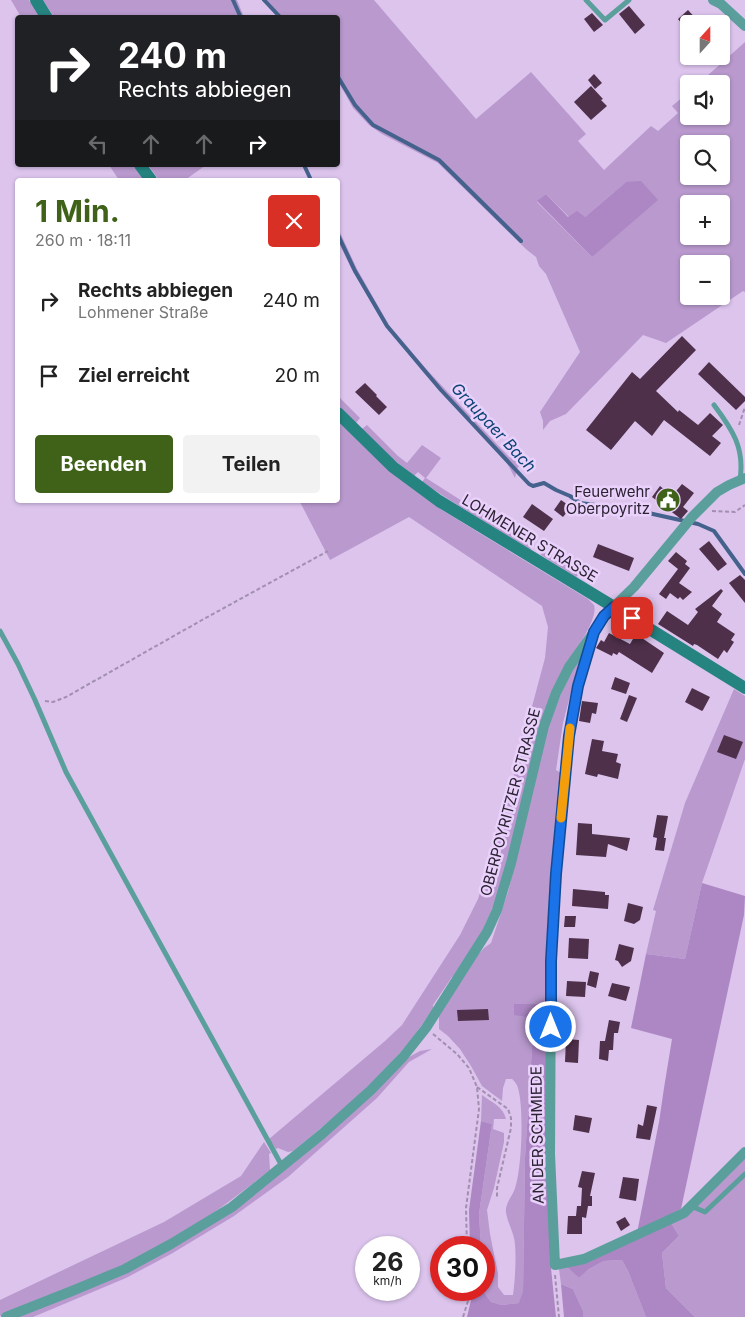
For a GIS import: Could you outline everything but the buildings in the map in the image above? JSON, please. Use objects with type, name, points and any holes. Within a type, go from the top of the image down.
[{"type":"main road","points":[[36,0],[45,15]]},
{"type":"main road","points":[[141,167],[150,178]]},
{"type":"main road","name":"LOHMENER STRASSE","points":[[340,415],[393,467],[439,501],[745,688]]},
{"type":"street","points":[[713,0],[721,4],[745,26]]},
{"type":"street","name":"OBERPOYRITZER STRASSE","points":[[6,1317],[72,1292],[125,1269],[172,1244],[232,1207],[322,1134],[371,1090],[403,1057],[426,1028],[487,932],[497,910],[511,863],[544,726],[556,692],[569,667],[604,616],[634,587],[684,527],[717,492],[742,479]]},
{"type":"street","name":"AN DER SCHMIEDE","points":[[554,1265],[550,1145],[551,961],[556,874],[569,736],[578,686],[594,632]]},
{"type":"street","points":[[554,1265],[584,1259],[684,1212],[745,1152]]},
{"type":"lane","points":[[586,0],[605,20],[629,0]]},
{"type":"lane","points":[[714,405],[737,435],[742,447],[744,459],[742,479]]},
{"type":"lane","points":[[0,631],[35,700],[66,772],[282,1166]]},
{"type":"lane","points":[[691,1206],[705,1212],[745,1174]]},
{"type":"path","points":[[737,435],[745,407]]},
{"type":"path","points":[[696,514],[735,512],[745,505]]},
{"type":"path","points":[[35,700],[54,702],[66,697],[328,551]]},
{"type":"path","points":[[426,1028],[457,1054],[469,1068],[477,1086],[479,1109],[466,1208],[467,1236]]},
{"type":"path","points":[[477,1086],[508,1109],[511,1118],[511,1128],[497,1198]]},
{"type":"path","points":[[554,1265],[559,1317]]},
{"type":"path","points":[[463,1317],[468,1301]]},
{"type":"shaded area","points":[[11,0],[29,0],[39,15],[20,15]]},
{"type":"shaded area","points":[[43,0],[237,0],[243,15],[53,15]]},
{"type":"shaded area","points":[[262,0],[374,0],[476,119],[531,72],[586,134],[578,141],[604,170],[651,126],[658,131],[678,113],[672,106],[680,99],[680,125],[730,125],[730,75],[708,75],[719,65],[730,65],[730,55],[745,42],[745,292],[743,291],[730,300],[730,255],[680,255],[680,305],[722,305],[666,343],[643,335],[566,414],[550,421],[543,430],[540,412],[580,352],[546,274],[539,266],[536,257],[438,163],[382,134],[369,125],[353,108],[340,85],[340,15],[276,15]],"holes":[[[626,182],[592,257],[537,202],[546,194],[569,217],[585,217]]]},
{"type":"shaded area","points":[[110,167],[134,167],[143,178],[118,178]]},
{"type":"shaded area","points":[[149,167],[203,167],[188,178],[158,178]]},
{"type":"shaded area","points":[[641,181],[658,200],[592,257],[537,201],[546,194],[568,217],[577,211],[585,217],[626,182]]},
{"type":"shaded area","points":[[340,232],[357,269],[389,325],[428,371],[509,457],[523,460],[517,469],[515,478],[507,463],[424,373],[386,326],[352,270],[340,245]]},
{"type":"shaded area","points":[[340,398],[360,418],[356,423],[340,407]]},
{"type":"shaded area","points":[[340,423],[442,510],[588,599],[594,605],[594,611],[589,628],[565,667],[499,893],[482,932],[419,1029],[387,1068],[351,1103],[293,1151],[288,1152],[276,1149],[269,1139],[402,1025],[460,935],[478,899],[495,845],[545,658],[548,627],[542,606],[409,517],[330,560],[301,503],[340,503]]},
{"type":"shaded area","points":[[367,425],[407,463],[422,445],[441,458],[426,478],[535,545],[530,549],[422,482],[425,478],[418,472],[414,476],[362,429]]},
{"type":"shaded area","points":[[540,548],[581,573],[576,577],[541,555]]},
{"type":"shaded area","points":[[582,652],[579,672],[576,673],[563,723],[556,770],[561,773],[553,860],[548,1004],[514,1004],[534,1018],[525,1157],[523,1291],[520,1303],[502,1305],[490,1301],[495,1301],[495,1259],[498,1287],[504,1295],[513,1295],[515,1244],[507,1219],[506,1209],[517,1182],[519,1170],[520,1097],[516,1083],[512,1079],[506,1079],[502,1101],[482,1086],[460,1049],[439,1029],[439,1016],[473,960],[491,943],[508,892],[548,727],[573,668]]},
{"type":"shaded area","points":[[734,689],[745,696],[745,759],[702,883],[685,959],[646,954],[656,911],[653,910],[685,803]]},
{"type":"shaded area","points":[[702,883],[745,896],[744,915],[681,1209],[637,1233],[659,1122],[672,1039],[631,1028],[646,954],[685,959]]},
{"type":"shaded area","points":[[514,1004],[548,1004],[551,1268],[556,1317],[467,1317],[471,1301],[490,1301],[502,1305],[519,1303],[523,1291],[525,1157],[534,1018],[514,1015]]},
{"type":"shaded area","points":[[432,1049],[409,1062],[377,1098],[288,1177],[234,1216],[171,1254],[126,1278],[33,1317],[18,1317],[73,1294],[234,1208],[409,1057],[420,1051]]},
{"type":"shaded area","points":[[482,1095],[502,1111],[506,1119],[494,1119],[493,1129],[504,1133],[504,1142],[487,1210],[490,1236],[480,1236],[479,1214],[492,1124],[481,1121]]},
{"type":"shaded area","points":[[481,1121],[492,1124],[479,1214],[480,1236],[470,1236],[469,1210]]},
{"type":"shaded area","points":[[264,1142],[271,1153],[269,1154],[270,1170],[197,1224],[151,1252],[130,1262],[0,1316],[0,1300],[164,1222],[241,1176]]},
{"type":"shaded area","points":[[745,1158],[745,1317],[695,1317],[666,1288],[662,1253],[679,1236],[671,1223]]},
{"type":"shaded area","points":[[671,1223],[679,1236],[662,1253],[666,1288],[695,1317],[646,1317],[622,1260],[604,1261],[589,1269],[579,1278],[567,1267]]},
{"type":"shaded area","points":[[622,1260],[646,1317],[583,1317],[583,1311],[573,1289],[561,1284],[559,1269],[567,1267],[579,1278],[589,1269],[604,1261]]},
{"type":"shaded area","points":[[561,1284],[573,1289],[583,1311],[583,1317],[564,1317]]},
{"type":"waterway","name":"Graupaer Bach","points":[[233,0],[240,15]]},
{"type":"waterway","points":[[264,0],[278,15]]},
{"type":"waterway","points":[[340,80],[355,105],[373,125],[439,160],[521,241]]},
{"type":"waterway","name":"Graupaer Bach","points":[[305,167],[310,178]]},
{"type":"waterway","name":"Graupaer Bach","points":[[340,239],[355,271],[387,326],[441,390],[529,484],[533,486],[544,483],[580,503],[635,510],[698,524],[714,531],[745,574]]},
{"type":"slow traffic","points":[[561,818],[570,728]]},
{"type":"place","name":"Feuerwehr Oberpoyritz","points":[[668,500]]},
{"type":"route","points":[[551,1027],[551,961],[562,795],[569,736],[578,686],[594,632],[604,616],[614,607],[632,618]]}]
